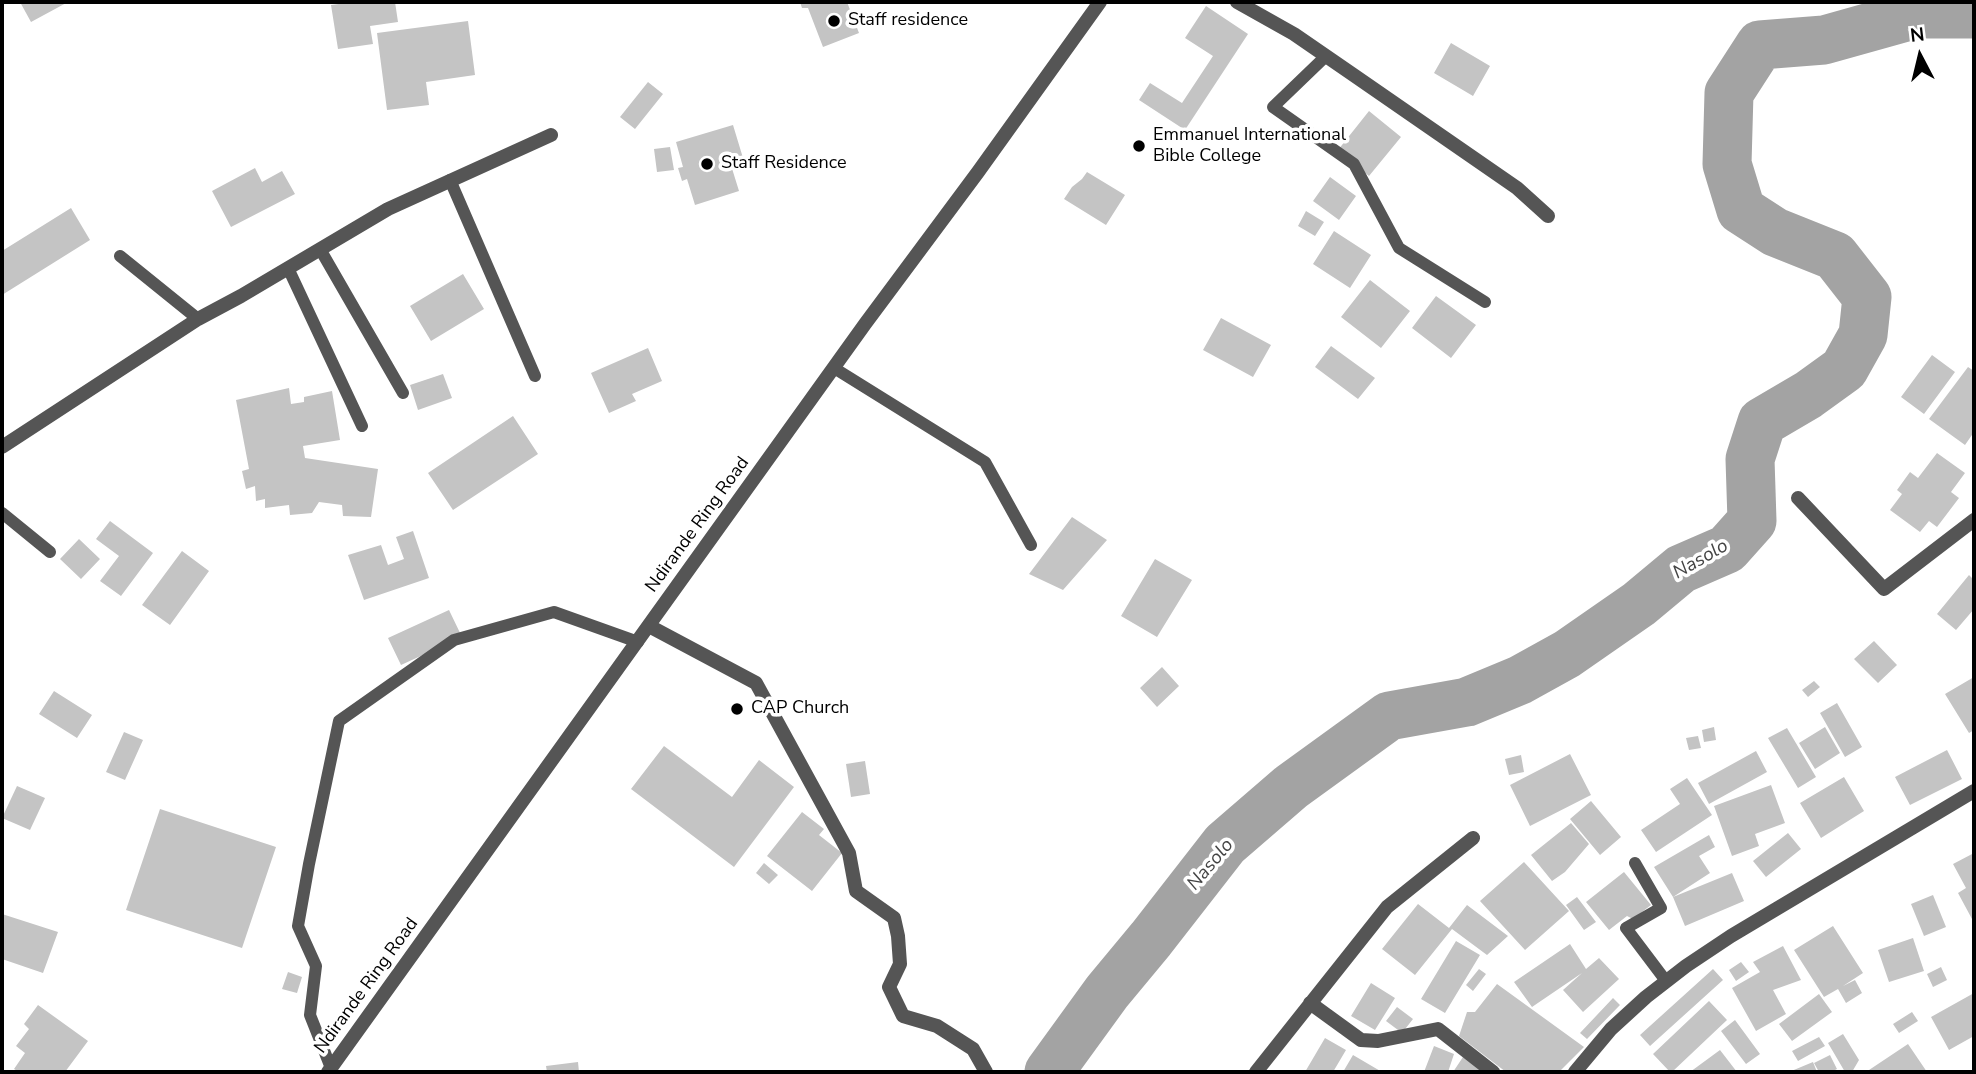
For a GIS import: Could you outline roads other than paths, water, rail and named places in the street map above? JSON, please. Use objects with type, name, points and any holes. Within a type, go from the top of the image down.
[{"type":"street","name":"Ndirande Ring Road","points":[[330,1070],[1100,2]]},
{"type":"street","points":[[1237,2],[1294,34],[1326,56],[1517,188],[1548,216]]},
{"type":"street","points":[[2,447],[198,319],[388,209],[551,135]]},
{"type":"street","points":[[1798,498],[1884,589],[1974,520]]},
{"type":"street","points":[[649,626],[756,683],[849,853],[856,891],[894,918],[900,964],[889,987],[903,1016],[937,1026],[973,1049],[986,1072]]},
{"type":"street","points":[[1575,1072],[1611,1029],[1666,981],[1731,936],[1974,790]]},
{"type":"street","points":[[1255,1072],[1387,906],[1473,838]]},
{"type":"street","points":[[1310,1003],[1361,1040],[1378,1041],[1438,1030],[1493,1072]]},
{"type":"lane","points":[[1326,56],[1273,107],[1354,164],[1399,248],[1485,302]]},
{"type":"lane","points":[[450,180],[534,376]]},
{"type":"lane","points":[[320,249],[403,393]]},
{"type":"lane","points":[[120,256],[198,319]]},
{"type":"lane","points":[[288,268],[362,426]]},
{"type":"lane","points":[[834,368],[985,462],[1031,545]]},
{"type":"lane","points":[[2,513],[50,552]]},
{"type":"lane","points":[[330,1070],[310,1015],[316,966],[298,926],[339,721],[454,640],[554,612],[638,642]]},
{"type":"lane","points":[[1635,863],[1661,908],[1626,928],[1666,981]]},
{"type":"waterway","name":"Nasolo","points":[[1049,1072],[1107,992],[1225,844],[1291,787],[1389,716],[1467,702],[1520,680],[1567,654],[1639,604],[1681,569],[1727,549],[1752,521],[1750,459],[1762,422],[1808,395],[1844,369],[1863,335],[1867,297],[1835,256],[1775,232],[1741,210],[1727,164],[1729,93],[1760,45],[1824,40],[1917,14],[1974,14]]},
{"type":"place","name":"Staff residence","points":[[834,21]]},
{"type":"place","name":"Emmanuel International Bible College","points":[[1139,146]]},
{"type":"place","name":"Staff Residence","points":[[707,164]]},
{"type":"place","name":"CAP Church","points":[[737,709]]}]
